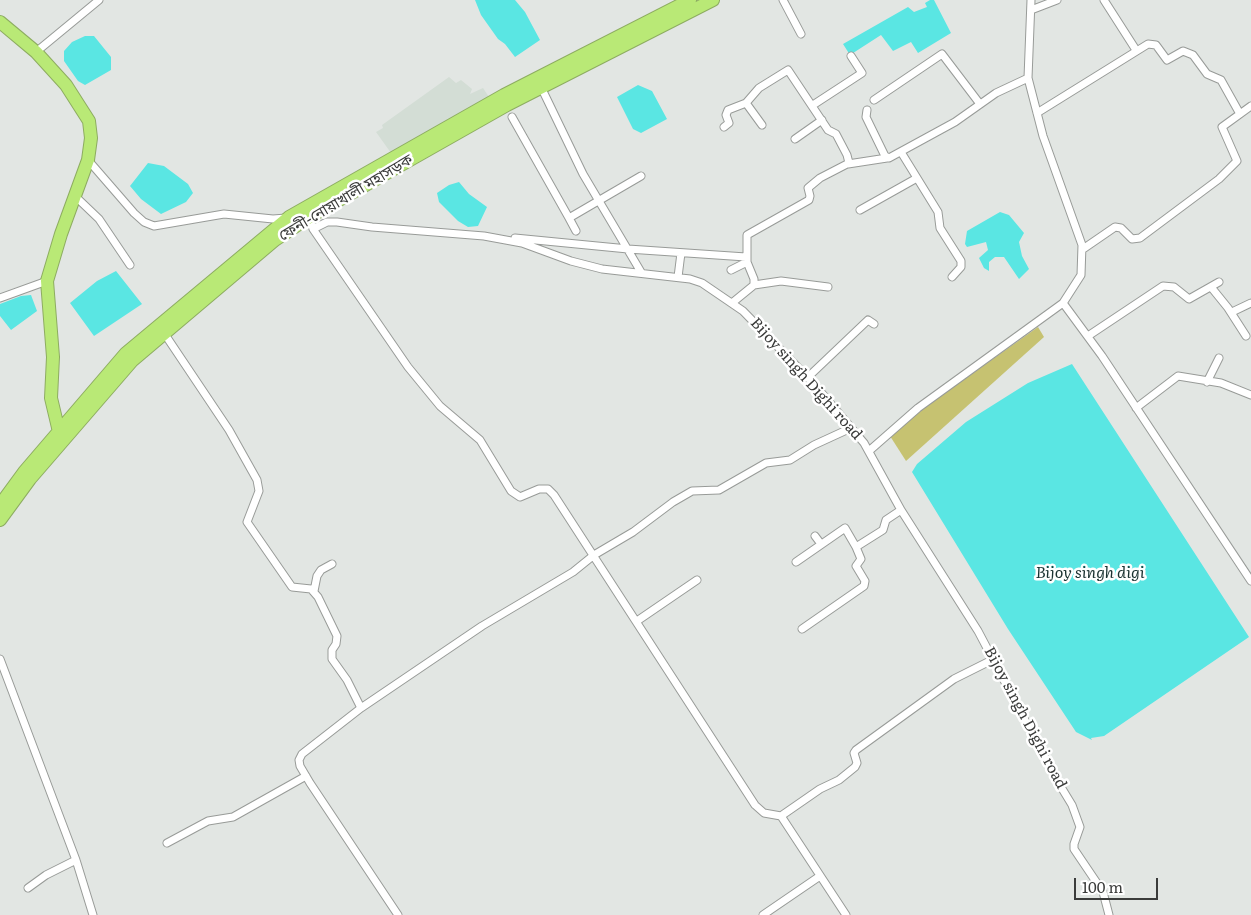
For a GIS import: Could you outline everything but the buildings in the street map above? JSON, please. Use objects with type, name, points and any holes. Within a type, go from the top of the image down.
[{"type":"highway","name":"ফেনী-নোয়াখালী মহাসড়ক","points":[[0,505],[59,430],[126,353],[289,217],[504,95],[690,0]]},
{"type":"highway","name":"ফেনী-নোয়াখালী মহাসড়ক","points":[[0,520],[30,479],[132,361],[275,240],[311,216],[541,87],[713,0]]},
{"type":"highway","points":[[0,22],[36,52],[66,84],[89,122],[91,138],[88,160],[61,234],[47,281],[53,357],[51,398],[59,430],[60,444]]},
{"type":"street","points":[[36,52],[99,0]]},
{"type":"street","points":[[783,0],[801,34]]},
{"type":"street","points":[[869,451],[918,408],[1064,303],[1081,276],[1082,249],[1037,113],[1028,78],[1031,0]]},
{"type":"street","points":[[1031,10],[1057,0]]},
{"type":"street","points":[[1104,0],[1136,50]]},
{"type":"street","points":[[1037,113],[1144,44],[1156,45],[1167,60],[1183,51],[1193,55],[1207,74],[1221,80],[1240,114]]},
{"type":"street","points":[[874,100],[942,54],[980,104]]},
{"type":"street","points":[[813,106],[862,72],[851,56]]},
{"type":"street","points":[[724,127],[730,121],[726,115],[728,110],[746,103],[759,88],[788,70],[828,130],[836,134],[847,155],[848,164]]},
{"type":"street","points":[[754,285],[754,278],[746,259],[747,235],[809,200],[808,188],[820,178],[848,164],[887,158],[901,152],[954,122],[980,104],[1028,78]]},
{"type":"street","points":[[541,87],[580,170],[600,200],[641,272]]},
{"type":"street","points":[[746,103],[762,125]]},
{"type":"street","points":[[1082,249],[1115,228],[1121,228],[1132,239],[1140,238],[1218,179],[1236,161],[1222,127],[1251,106]]},
{"type":"street","points":[[866,110],[866,117],[887,158]]},
{"type":"street","points":[[512,117],[576,231]]},
{"type":"street","points":[[795,139],[822,120]]},
{"type":"street","points":[[901,152],[938,212],[940,228],[961,261],[961,267],[952,276]]},
{"type":"street","points":[[88,160],[134,213],[144,222],[154,226],[224,214],[273,219],[311,216],[313,229],[408,367],[440,406],[480,440],[511,491],[520,497],[539,489],[548,489],[554,495],[755,805],[764,812],[781,816],[846,915]]},
{"type":"street","points":[[569,218],[641,176]]},
{"type":"street","points":[[860,210],[917,178]]},
{"type":"street","points":[[76,197],[99,219],[130,265]]},
{"type":"street","name":"Bijoy singh Dighi road","points":[[313,229],[328,222],[337,222],[372,227],[484,236],[522,244],[571,261],[602,269],[678,277],[702,283],[743,311],[807,378],[852,428],[869,451],[902,510],[994,659],[1055,777],[1072,805],[1080,827],[1074,848],[1103,892],[1109,915]]},
{"type":"street","points":[[503,236],[746,259]]},
{"type":"street","points":[[678,277],[681,253]]},
{"type":"street","points":[[731,270],[746,259]]},
{"type":"street","points":[[0,298],[47,281]]},
{"type":"street","points":[[732,302],[754,285],[781,281],[828,287]]},
{"type":"street","points":[[1088,336],[1163,286],[1174,287],[1189,300],[1219,282]]},
{"type":"street","points":[[1211,287],[1232,312],[1246,336]]},
{"type":"street","points":[[1064,303],[1251,581]]},
{"type":"street","points":[[1232,312],[1251,303]]},
{"type":"street","points":[[807,378],[868,320],[874,324]]},
{"type":"street","points":[[164,333],[229,430],[257,480],[259,486],[257,499],[247,518],[250,527],[292,588],[314,591]]},
{"type":"street","points":[[1207,382],[1219,358]]},
{"type":"street","points":[[1136,408],[1178,376],[1228,386],[1251,395]]},
{"type":"street","points":[[398,915],[306,776],[299,760],[302,754],[361,708],[482,626],[573,572],[594,555],[633,532],[673,502],[692,491],[719,490],[766,462],[790,460],[814,445],[852,428]]},
{"type":"street","points":[[856,547],[883,530],[886,520],[902,510]]},
{"type":"street","points":[[796,562],[845,528],[861,559],[856,566],[865,581],[864,586],[802,629]]},
{"type":"street","points":[[815,536],[821,544]]},
{"type":"street","points":[[332,564],[321,570],[317,576],[314,591],[337,636],[336,644],[332,650],[332,659],[348,680],[361,708]]},
{"type":"street","points":[[637,621],[697,580]]},
{"type":"street","points":[[0,659],[76,860],[93,915]]},
{"type":"street","points":[[781,816],[820,789],[839,780],[855,767],[857,763],[854,753],[856,750],[954,679],[994,659]]},
{"type":"street","points":[[168,843],[208,821],[233,817],[306,776]]},
{"type":"street","points":[[28,888],[46,875],[76,860]]},
{"type":"street","points":[[762,915],[820,876]]},
{"type":"shaded area","points":[[449,77],[456,83],[461,80],[472,89],[470,94],[483,88],[489,97],[391,153],[376,132],[383,128],[382,125]]},
{"type":"shaded area","points":[[1038,327],[1044,337],[906,461],[890,436],[928,405]]},
{"type":"water","points":[[475,0],[515,0],[525,12],[540,40],[515,57],[505,44],[498,39],[481,15]]},
{"type":"water","points":[[934,0],[951,33],[918,53],[911,42],[893,51],[881,35],[850,55],[843,44],[908,7],[914,12],[927,7],[925,3]]},
{"type":"water","points":[[85,36],[94,36],[111,57],[111,70],[85,85],[78,81],[64,61],[64,51],[72,42]]},
{"type":"water","points":[[638,85],[652,91],[667,119],[641,133],[633,129],[617,97]]},
{"type":"water","points":[[148,163],[164,166],[188,184],[193,193],[186,202],[161,214],[141,199],[130,186]]},
{"type":"water","points":[[459,182],[469,194],[487,207],[478,226],[468,227],[458,221],[439,202],[437,193],[449,185]]},
{"type":"water","points":[[1000,212],[1009,215],[1024,233],[1019,242],[1022,256],[1029,269],[1019,279],[1004,257],[995,257],[989,262],[989,271],[984,268],[979,258],[988,250],[986,242],[967,247],[965,244],[967,231]]},
{"type":"water","points":[[116,271],[142,304],[94,336],[70,303],[97,281]]},
{"type":"water","points":[[31,295],[37,311],[11,330],[0,316],[0,304],[21,296]]},
{"type":"water","name":"Bijoy singh digi","points":[[1072,364],[1249,637],[1104,736],[1091,738],[1092,740],[1076,732],[1008,629],[912,472],[917,464],[966,422],[1028,383]]}]
